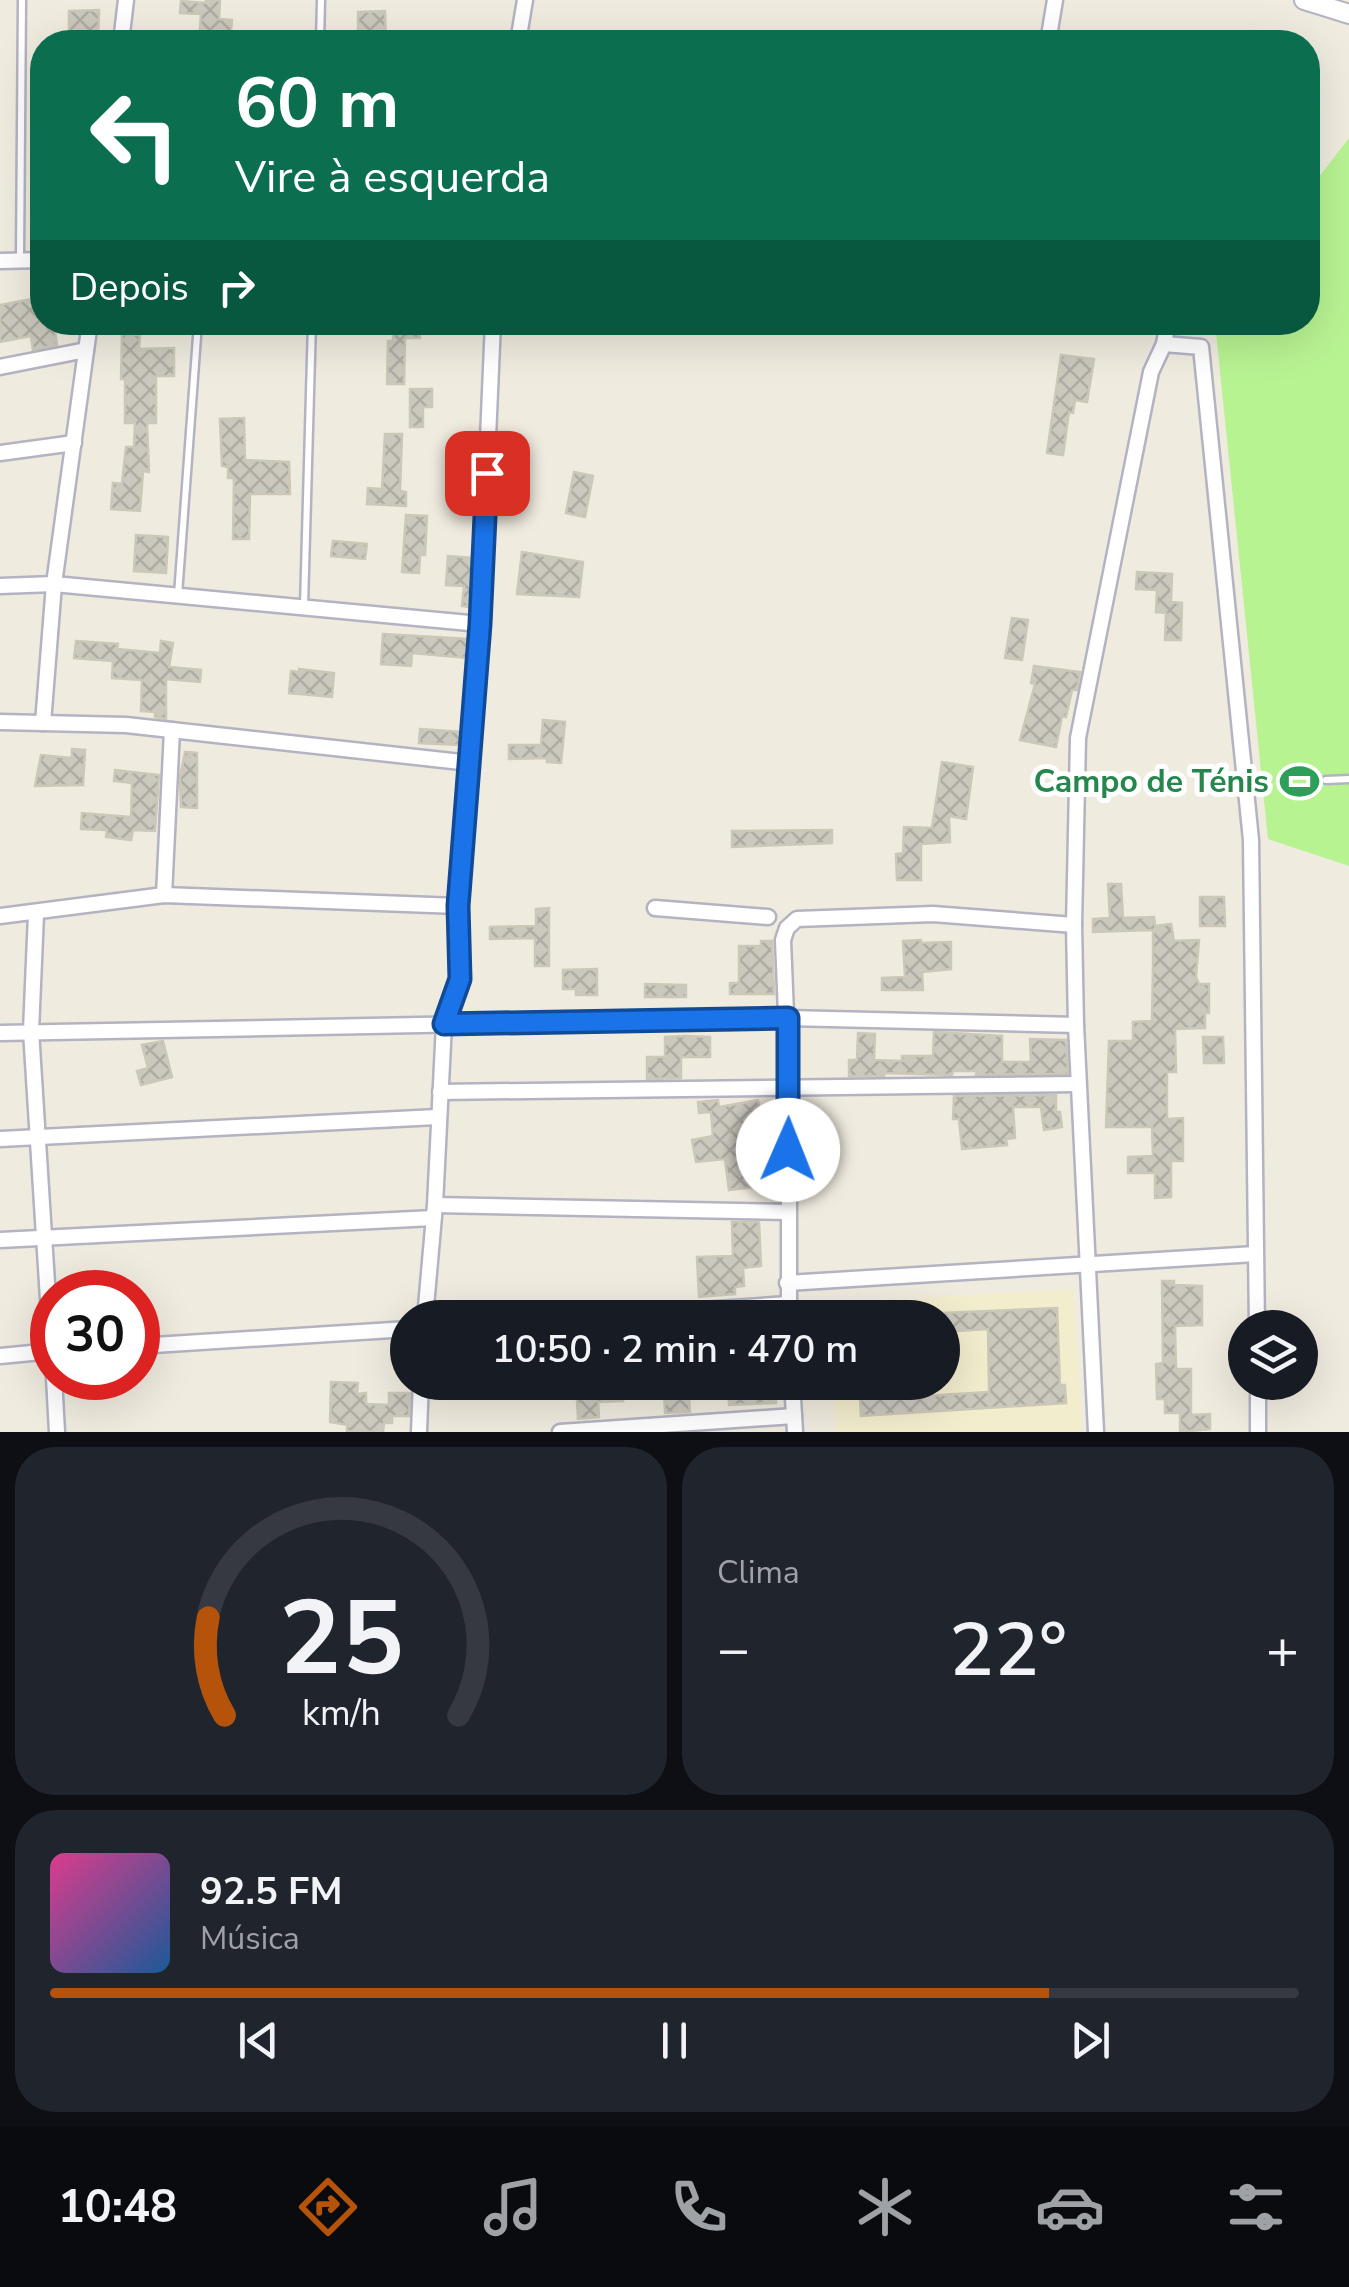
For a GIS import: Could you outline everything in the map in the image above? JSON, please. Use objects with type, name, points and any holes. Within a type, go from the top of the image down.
[{"type":"street","points":[[122,30],[126,0]]},
{"type":"street","points":[[520,30],[526,0]]},
{"type":"street","points":[[1050,30],[1054,0]]},
{"type":"street","points":[[1304,0],[1349,14]]},
{"type":"street","points":[[0,261],[30,261]]},
{"type":"street","points":[[43,723],[54,584],[88,335]]},
{"type":"street","points":[[426,1300],[444,1024],[460,979],[458,906],[480,624],[492,335]]},
{"type":"street","points":[[1096,1432],[1076,1025],[1078,738],[1152,372],[1166,335]]},
{"type":"street","points":[[1164,344],[1201,346],[1245,780],[1250,840],[1256,1310]]},
{"type":"street","points":[[0,367],[86,350]]},
{"type":"street","points":[[0,453],[74,443]]},
{"type":"street","points":[[0,586],[54,584],[480,624]]},
{"type":"street","points":[[0,722],[172,730],[470,763]]},
{"type":"street","points":[[164,895],[172,730]]},
{"type":"street","points":[[0,916],[164,895],[458,906]]},
{"type":"street","points":[[655,908],[768,916]]},
{"type":"street","points":[[36,914],[31,1031],[46,1270]]},
{"type":"street","points":[[789,1300],[790,1088],[783,940],[787,928],[797,919],[933,914],[1074,925]]},
{"type":"street","points":[[0,1033],[788,1018],[1076,1025]]},
{"type":"street","points":[[440,1092],[1078,1084]]},
{"type":"street","points":[[0,1139],[437,1117]]},
{"type":"street","points":[[0,1240],[434,1211],[788,1212]]},
{"type":"street","points":[[788,1283],[1255,1254]]},
{"type":"street","points":[[160,1345],[390,1330]]},
{"type":"street","points":[[0,1356],[30,1353]]},
{"type":"street","points":[[55,1400],[57,1432]]},
{"type":"street","points":[[419,1432],[420,1400]]},
{"type":"street","points":[[793,1400],[795,1432]]},
{"type":"street","points":[[1258,1400],[1258,1432]]},
{"type":"street","points":[[560,1432],[794,1416]]},
{"type":"lane","points":[[20,261],[22,0]]},
{"type":"lane","points":[[320,30],[321,0]]},
{"type":"lane","points":[[178,596],[197,335]]},
{"type":"lane","points":[[304,608],[312,335]]},
{"type":"lane","points":[[1326,780],[1349,780]]},
{"type":"shaded area","points":[[1073,1289],[1082,1432],[836,1432],[834,1400],[960,1400],[960,1300],[880,1300]]},
{"type":"green space","points":[[1349,138],[1349,866],[1268,839],[1216,335],[1320,335],[1320,175]]},
{"type":"building","points":[[220,0],[219,19],[232,20],[231,30],[200,30],[201,14],[180,13],[181,1]]},
{"type":"building","points":[[99,10],[98,30],[69,30],[69,11]]},
{"type":"building","points":[[385,11],[386,30],[358,30],[358,12]]},
{"type":"building","points":[[30,299],[30,335],[56,335],[57,345],[33,350],[31,336],[0,342],[0,305]]},
{"type":"building","points":[[122,335],[140,335],[139,349],[174,348],[174,376],[156,376],[156,423],[147,423],[149,472],[143,471],[140,511],[111,509],[113,483],[122,484],[126,447],[134,447],[135,423],[125,423],[125,379],[121,379]]},
{"type":"building","points":[[393,335],[420,335],[405,338],[404,384],[387,384],[388,341],[393,341]]},
{"type":"building","points":[[1061,355],[1094,359],[1087,402],[1075,400],[1073,413],[1069,412],[1063,455],[1047,453]]},
{"type":"building","points":[[410,389],[432,389],[432,407],[423,407],[423,427],[410,427]]},
{"type":"building","points":[[244,418],[245,460],[289,462],[290,494],[250,494],[249,539],[233,539],[234,478],[228,478],[228,467],[222,466],[220,419]]},
{"type":"building","points":[[385,434],[402,434],[400,491],[406,492],[406,506],[367,504],[368,488],[382,489]]},
{"type":"building","points":[[574,472],[593,476],[585,517],[566,513]]},
{"type":"building","points":[[406,515],[427,516],[425,555],[420,555],[419,573],[402,572]]},
{"type":"building","points":[[136,535],[168,537],[166,573],[134,571]]},
{"type":"building","points":[[333,541],[367,544],[365,559],[331,556]]},
{"type":"building","points":[[522,552],[583,562],[579,597],[517,594]]},
{"type":"building","points":[[448,556],[472,558],[470,607],[462,606],[464,586],[446,585]]},
{"type":"building","points":[[1137,572],[1172,574],[1171,602],[1182,603],[1181,640],[1165,640],[1166,613],[1156,612],[1157,590],[1136,589]]},
{"type":"building","points":[[1012,618],[1028,620],[1022,660],[1005,658]]},
{"type":"building","points":[[383,634],[468,639],[467,658],[412,653],[411,666],[381,664]]},
{"type":"building","points":[[76,641],[160,653],[161,641],[173,643],[169,667],[201,670],[200,682],[166,679],[166,719],[155,717],[155,712],[141,711],[142,680],[112,678],[113,661],[74,658]]},
{"type":"building","points":[[1034,666],[1080,672],[1066,717],[1062,716],[1056,747],[1020,740],[1035,684],[1031,683]]},
{"type":"building","points":[[291,671],[334,673],[332,697],[289,693]]},
{"type":"building","points":[[543,720],[565,722],[561,763],[547,762],[547,758],[509,759],[509,745],[541,745]]},
{"type":"building","points":[[420,729],[461,732],[460,745],[419,743]]},
{"type":"building","points":[[72,749],[85,750],[83,785],[35,786],[41,755],[72,758]]},
{"type":"building","points":[[185,752],[197,753],[197,808],[181,807],[180,777]]},
{"type":"building","points":[[942,762],[973,767],[966,819],[949,816],[950,842],[921,844],[921,880],[897,880],[896,854],[903,853],[904,827],[932,828]]},
{"type":"building","points":[[115,770],[159,775],[155,831],[133,830],[131,840],[106,837],[107,830],[81,829],[82,813],[131,817],[132,783],[114,781]]},
{"type":"building","points":[[832,830],[832,843],[732,847],[732,831]]},
{"type":"building","points":[[1108,884],[1121,884],[1123,918],[1154,917],[1155,926],[1171,924],[1174,941],[1199,940],[1196,977],[1199,984],[1209,984],[1205,1028],[1175,1029],[1176,1072],[1167,1072],[1167,1119],[1183,1118],[1183,1161],[1171,1161],[1171,1197],[1155,1198],[1155,1173],[1128,1173],[1128,1157],[1153,1156],[1152,1127],[1106,1127],[1109,1041],[1133,1041],[1133,1022],[1152,1021],[1153,966],[1153,930],[1093,932],[1093,919],[1110,918]]},
{"type":"building","points":[[1200,897],[1224,897],[1225,926],[1200,926]]},
{"type":"building","points":[[549,908],[549,966],[535,966],[535,938],[490,939],[490,927],[536,926],[536,909]]},
{"type":"building","points":[[761,941],[772,941],[774,994],[730,994],[730,983],[739,983],[739,946],[761,946]]},
{"type":"building","points":[[903,941],[951,942],[951,969],[922,972],[923,990],[882,990],[882,978],[905,977]]},
{"type":"building","points":[[597,969],[597,995],[576,995],[576,989],[563,989],[563,970]]},
{"type":"building","points":[[645,984],[686,985],[686,997],[645,997]]},
{"type":"building","points":[[934,1032],[1002,1036],[1002,1062],[1031,1062],[1030,1039],[1066,1040],[1068,1074],[976,1075],[977,1071],[953,1071],[952,1075],[849,1076],[849,1060],[857,1060],[858,1033],[875,1034],[874,1060],[902,1061],[902,1056],[933,1056]]},
{"type":"building","points":[[665,1037],[710,1037],[710,1057],[681,1057],[681,1078],[647,1079],[647,1057],[665,1057]]},
{"type":"building","points":[[1203,1037],[1223,1037],[1224,1063],[1204,1063]]},
{"type":"building","points":[[163,1041],[172,1077],[141,1085],[137,1071],[148,1068],[142,1045]]},
{"type":"building","points":[[1056,1095],[1056,1112],[1060,1112],[1062,1127],[1044,1130],[1041,1107],[1013,1107],[1015,1138],[1006,1139],[1007,1145],[962,1149],[959,1119],[953,1119],[954,1096]]},
{"type":"building","points":[[718,1100],[719,1107],[758,1100],[761,1121],[778,1118],[778,1137],[773,1138],[778,1184],[729,1190],[725,1159],[696,1162],[692,1140],[713,1136],[711,1112],[699,1113],[698,1102]]},
{"type":"building","points":[[732,1222],[759,1222],[761,1266],[743,1268],[744,1286],[735,1287],[735,1294],[699,1297],[697,1257],[733,1256]]},
{"type":"building","points":[[1162,1281],[1202,1286],[1202,1325],[1175,1326],[1176,1369],[1191,1369],[1191,1415],[1210,1414],[1210,1429],[1180,1432],[1180,1413],[1165,1413],[1165,1399],[1157,1399],[1156,1364],[1163,1363]]},
{"type":"building","points":[[1057,1308],[1060,1385],[1065,1385],[1066,1403],[861,1416],[860,1400],[960,1400],[960,1394],[989,1392],[988,1329],[960,1331],[960,1312]]},
{"type":"building","points":[[331,1382],[358,1383],[357,1394],[366,1393],[366,1404],[389,1405],[389,1393],[390,1400],[410,1400],[409,1416],[392,1416],[392,1423],[384,1423],[383,1432],[347,1431],[347,1425],[330,1422]]},
{"type":"building","points":[[577,1400],[623,1400],[598,1402],[599,1417],[578,1419]]},
{"type":"building","points":[[664,1400],[689,1400],[690,1412],[665,1413]]},
{"type":"building","points":[[729,1400],[776,1400],[776,1403],[729,1405]]},
{"type":"place","name":"Campo de Ténis","points":[[1299,781]]},
{"type":"route","points":[[487,473],[480,624],[458,906],[460,979],[444,1024],[788,1018],[788,1150]]}]
